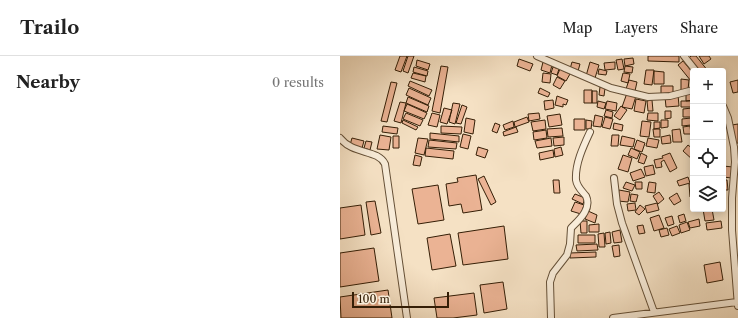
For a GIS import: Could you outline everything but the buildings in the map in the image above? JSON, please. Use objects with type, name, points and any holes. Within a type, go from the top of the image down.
[{"type":"street","points":[[537,56],[611,88],[648,97],[670,96],[690,91]]},
{"type":"street","points":[[684,56],[694,68]]},
{"type":"street","points":[[613,318],[667,310],[738,304],[732,230],[735,198],[735,162],[734,147],[726,113]]},
{"type":"street","points":[[551,318],[550,282],[553,274],[567,255],[570,244],[571,228],[583,216],[587,208],[586,197],[576,183],[576,176],[582,150],[590,132]]},
{"type":"street","points":[[340,138],[344,143],[352,148],[380,157],[385,164],[407,318]]},
{"type":"street","points":[[614,178],[617,204],[622,223],[654,312]]},
{"type":"street","points":[[667,310],[668,318]]}]
